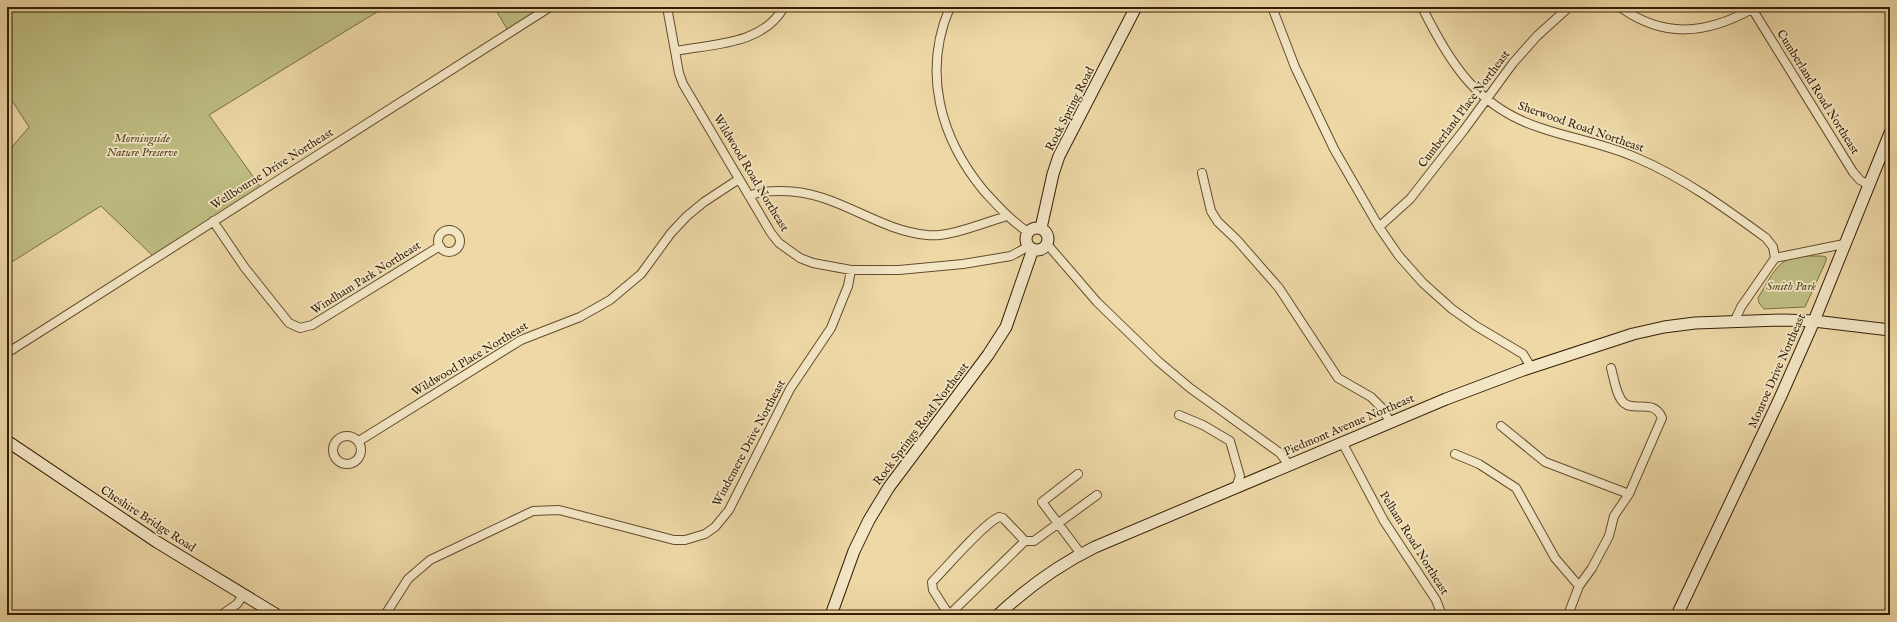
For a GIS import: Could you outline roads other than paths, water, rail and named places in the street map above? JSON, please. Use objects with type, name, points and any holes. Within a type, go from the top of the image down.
[{"type":"main road","name":"Rock Spring Road","points":[[1041,228],[1053,174],[1059,156],[1136,7]]},
{"type":"main road","name":"Monroe Drive Northeast","points":[[1677,615],[1752,459],[1814,321],[1890,133]]},
{"type":"main road","points":[[1034,228],[1041,228],[1047,234],[1047,244],[1042,249],[1031,248],[1026,240],[1028,232],[1034,228]]},
{"type":"main road","name":"Rock Springs Road Northeast","points":[[830,615],[854,551],[877,506],[889,487],[988,355],[1006,328],[1031,248]]},
{"type":"main road","name":"Piedmont Avenue Northeast","points":[[998,615],[1038,580],[1081,554],[1446,399],[1531,367],[1633,334],[1679,325],[1734,322],[1814,321],[1890,330]]},
{"type":"main road","name":"Cheshire Bridge Road","points":[[7,441],[150,538],[277,615]]},
{"type":"street","name":"Wellbourne Drive Northeast","points":[[7,353],[550,7]]},
{"type":"street","name":"Wildwood Road Northeast","points":[[667,7],[683,84],[771,233],[789,251],[813,263],[851,270],[899,270],[963,264],[1011,256],[1031,248]]},
{"type":"street","points":[[675,51],[753,36],[773,22],[784,7]]},
{"type":"street","points":[[950,7],[940,37],[937,62],[938,98],[943,119],[951,139],[976,181],[1007,216],[1028,232]]},
{"type":"street","points":[[1272,7],[1314,109],[1356,189],[1399,256],[1437,296],[1476,326],[1523,354],[1531,367]]},
{"type":"street","name":"Sherwood Road Northeast","points":[[1422,7],[1455,66],[1486,100],[1505,113],[1528,124],[1608,146],[1663,170],[1706,195],[1766,238],[1773,247],[1775,258]]},
{"type":"street","name":"Cumberland Place Northeast","points":[[1379,227],[1410,199],[1514,62],[1537,36],[1568,7]]},
{"type":"street","points":[[1620,7],[1630,14],[1649,23],[1670,29],[1691,30],[1719,25],[1733,20],[1752,8]]},
{"type":"street","name":"Cumberland Road Northeast","points":[[1752,8],[1853,172],[1860,180],[1869,185]]},
{"type":"street","points":[[1202,173],[1211,211],[1218,222],[1237,240],[1278,288],[1338,378],[1371,397],[1382,408],[1390,422]]},
{"type":"street","name":"Wildwood Place Northeast","points":[[359,441],[521,340],[580,317],[610,300],[641,274],[671,233],[687,216],[704,202],[739,179]]},
{"type":"street","points":[[749,196],[764,191],[791,191],[812,194],[835,201],[888,225],[929,236],[942,235],[1007,216]]},
{"type":"street","name":"Windham Park Northeast","points":[[213,221],[260,288],[289,323],[300,328],[312,325],[440,246]]},
{"type":"street","points":[[1047,244],[1098,302],[1158,361],[1190,388],[1280,453],[1289,465]]},
{"type":"street","points":[[1734,322],[1741,307],[1775,258],[1844,244]]},
{"type":"street","name":"Windemere Drive Northeast","points":[[385,615],[408,579],[430,560],[533,510],[559,510],[674,540],[695,538],[715,527],[728,510],[790,389],[831,328],[848,286],[851,270]]},
{"type":"street","points":[[1568,615],[1579,586],[1592,568],[1609,536],[1614,516],[1629,494],[1662,418],[1657,411],[1652,408],[1644,405],[1626,405],[1623,403],[1611,368]]},
{"type":"street","points":[[1179,415],[1203,425],[1230,441],[1240,476],[1236,487]]},
{"type":"street","points":[[1501,426],[1545,462],[1629,494]]},
{"type":"street","name":"Pelham Road Northeast","points":[[1342,442],[1384,522],[1436,600],[1442,615]]},
{"type":"street","points":[[1455,454],[1479,464],[1516,488],[1555,558],[1579,586]]},
{"type":"street","points":[[1078,474],[1042,502],[1081,554]]},
{"type":"street","points":[[1025,541],[1003,518],[995,519],[976,537],[932,582],[933,590],[949,614],[1025,541],[1034,541],[1097,496]]},
{"type":"street","points":[[221,615],[237,604],[243,595]]},
{"type":"park label","name":"Morningside Nature Preserve","points":[[142,145]]},
{"type":"park label","name":"Smith Park","points":[[1791,286]]}]
